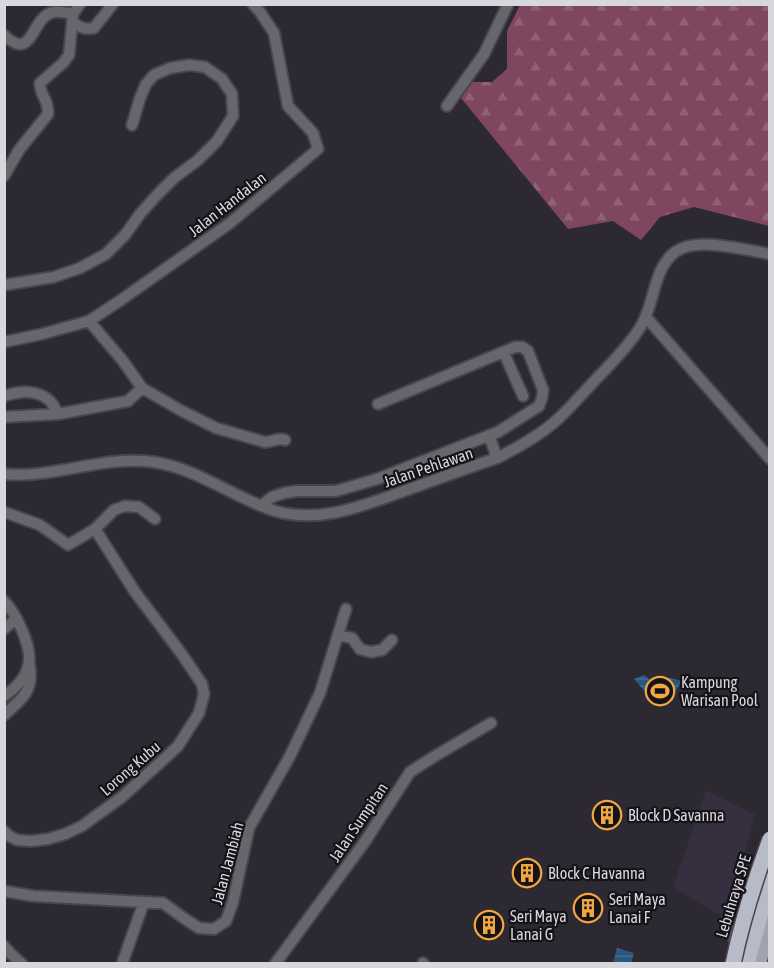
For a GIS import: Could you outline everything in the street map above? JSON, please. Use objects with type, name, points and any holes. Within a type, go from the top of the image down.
[{"type":"highway","name":"Lebuhraya SPE","points":[[733,963],[738,938],[770,841]]},
{"type":"highway","name":"Lebuhraya SPE","points":[[747,963],[770,880]]},
{"type":"main road","points":[[733,963],[747,906],[770,841]]},
{"type":"main road","points":[[759,963],[770,919]]},
{"type":"street","points":[[75,13],[79,27],[86,30],[94,28],[113,4]]},
{"type":"street","name":"Jalan Handalan","points":[[4,342],[89,321],[230,223],[318,148],[313,133],[288,106],[274,33],[253,4]]},
{"type":"street","points":[[447,106],[484,54],[508,4]]},
{"type":"street","points":[[4,35],[14,44],[23,45],[46,15],[54,12],[75,13]]},
{"type":"street","points":[[4,176],[19,150],[48,114],[47,101],[40,91],[40,83],[69,55],[75,13]]},
{"type":"street","points":[[4,285],[54,277],[80,268],[106,254],[125,235],[158,194],[217,141],[233,116],[232,94],[222,79],[205,67],[189,65],[170,68],[153,75],[146,84],[132,125]]},
{"type":"street","name":"Jalan Pehlawan","points":[[4,474],[20,476],[99,464],[128,461],[154,462],[179,468],[261,506],[287,514],[317,516],[353,509],[497,458],[538,435],[558,419],[628,346],[646,317],[658,279],[667,261],[676,252],[689,245],[703,244],[770,254]]},
{"type":"street","points":[[646,317],[770,459]]},
{"type":"street","points":[[89,321],[142,388],[216,428],[265,442],[280,438],[285,440]]},
{"type":"street","points":[[261,506],[272,497],[284,493],[336,491],[366,482],[498,432],[539,406],[543,390],[528,351],[522,347],[515,347],[378,405]]},
{"type":"street","points":[[504,353],[523,396]]},
{"type":"street","points":[[4,417],[58,414],[128,401],[142,388]]},
{"type":"street","points":[[4,396],[17,392],[35,393],[50,401],[58,414]]},
{"type":"street","points":[[489,435],[497,458]]},
{"type":"street","points":[[4,512],[40,525],[68,545],[95,529],[114,510],[125,506],[139,507],[155,519]]},
{"type":"street","name":"Lorong Kubu","points":[[4,831],[17,840],[31,841],[65,834],[82,826],[123,797],[178,746],[200,713],[204,694],[202,684],[135,592],[95,529]]},
{"type":"street","points":[[4,601],[14,612],[22,630],[32,675],[30,686],[19,702],[4,715]]},
{"type":"street","name":"Jalan Jambiah","points":[[4,891],[33,896],[163,903],[199,928],[214,929],[226,921],[233,902],[249,828],[290,756],[320,693],[346,609]]},
{"type":"street","points":[[4,629],[16,619]]},
{"type":"street","points":[[338,635],[352,638],[360,649],[371,652],[382,650],[392,640]]},
{"type":"street","points":[[4,696],[18,686],[29,662]]},
{"type":"street","name":"Jalan Sumpitan","points":[[275,963],[364,843],[410,772],[491,723]]},
{"type":"street","points":[[122,963],[144,902]]},
{"type":"street","points":[[4,946],[22,963]]},
{"type":"shaded area","points":[[706,790],[755,815],[726,919],[673,887]]},
{"type":"green space","points":[[520,5],[769,5],[769,226],[694,207],[660,217],[641,240],[613,221],[568,229],[461,98],[469,82],[492,82],[507,69],[507,31]]},
{"type":"water","name":"Kampung Warisan Pool","points":[[644,675],[659,687],[670,678],[682,681],[667,705],[648,695],[634,679]]},
{"type":"water","points":[[617,948],[634,953],[631,963],[613,963]]},
{"type":"place","name":"Kampung Warisan Pool","points":[[660,691]]},
{"type":"place","name":"Block D Savanna","points":[[607,815]]},
{"type":"place","name":"Block C Havanna","points":[[527,873]]},
{"type":"place","name":"Seri Maya Lanai F","points":[[588,908]]},
{"type":"place","name":"Seri Maya Lanai G","points":[[489,925]]}]
